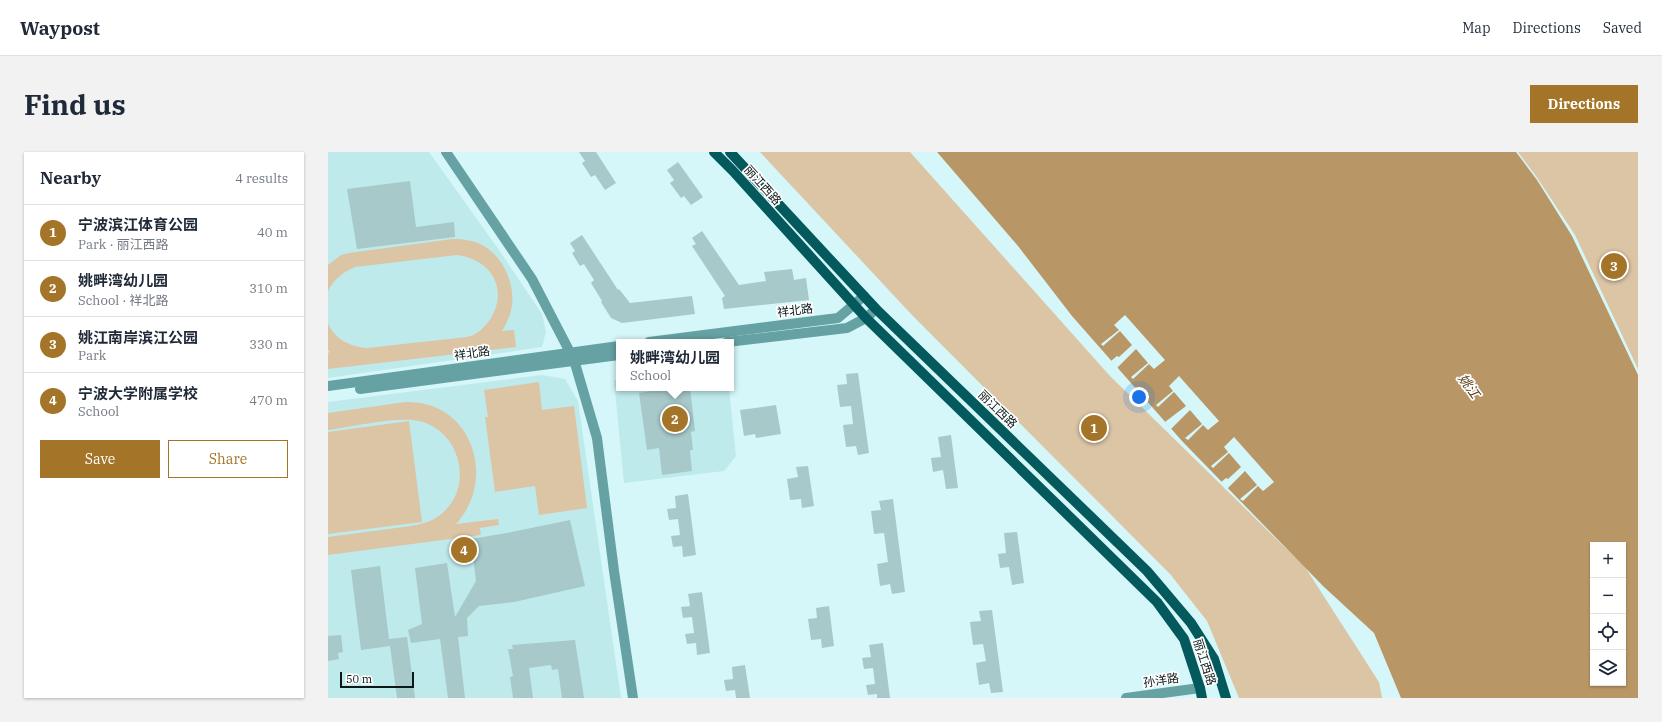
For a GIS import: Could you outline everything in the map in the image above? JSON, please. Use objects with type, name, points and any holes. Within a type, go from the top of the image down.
[{"type":"main road","name":"丽江西路","points":[[714,152],[866,318],[1157,602],[1184,639],[1201,693]]},
{"type":"main road","name":"丽江西路","points":[[730,152],[876,309],[1147,571],[1191,623],[1210,653],[1214,660],[1226,698]]},
{"type":"street","points":[[446,152],[532,279],[572,356],[597,438],[614,572],[633,698]]},
{"type":"street","name":"祥北路","points":[[673,339],[838,318],[864,296]]},
{"type":"street","name":"祥北路","points":[[734,341],[847,328],[866,318],[876,309]]},
{"type":"street","name":"祥北路","points":[[328,393],[572,356],[616,347]]},
{"type":"street","name":"祥北路","points":[[328,386],[572,356],[616,355]]},
{"type":"street","name":"孙洋路","points":[[1126,698],[1201,693]]},
{"type":"shaded area","points":[[328,152],[429,152],[499,250],[542,314],[546,332],[542,347],[328,378]]},
{"type":"shaded area","points":[[760,152],[910,152],[1110,376],[1305,567],[1379,682],[1382,698],[1239,698],[1207,621],[1170,574],[912,315]]},
{"type":"shaded area","points":[[1518,152],[1638,152],[1638,369],[1575,235],[1538,179]]},
{"type":"shaded area","points":[[452,239],[467,240],[479,243],[496,256],[506,270],[511,288],[512,305],[510,315],[502,331],[514,330],[516,347],[328,369],[328,353],[330,352],[328,350],[328,323],[334,334],[339,338],[349,344],[367,348],[467,337],[483,327],[491,318],[496,307],[498,296],[497,286],[487,269],[479,262],[457,255],[355,267],[339,276],[328,291],[328,265],[341,255]]},
{"type":"shaded area","points":[[542,375],[565,379],[578,401],[621,698],[328,698],[328,402]]},
{"type":"shaded area","points":[[616,380],[616,391],[729,391],[736,456],[724,471],[624,483],[614,381]]},
{"type":"shaded area","points":[[539,382],[542,410],[574,406],[587,508],[539,515],[535,486],[495,492],[485,417],[488,417],[484,390]]},
{"type":"shaded area","points":[[405,402],[428,404],[447,413],[461,427],[471,445],[476,464],[475,485],[469,505],[456,524],[498,519],[499,525],[480,528],[481,535],[328,555],[328,537],[425,523],[445,511],[454,498],[459,483],[459,467],[455,452],[447,438],[435,428],[419,421],[399,420],[374,422],[328,430],[328,413]]},
{"type":"shaded area","points":[[409,421],[422,522],[328,534],[328,432]]},
{"type":"water","name":"姚江","points":[[937,152],[1516,152],[1537,180],[1572,236],[1638,375],[1638,698],[1401,698],[1374,633],[1323,586],[1182,441],[1072,316],[1018,246]]},
{"type":"pier","points":[[1125,315],[1165,360],[1154,369],[1149,364],[1133,379],[1131,377],[1148,363],[1136,349],[1117,368],[1111,361],[1117,356],[1119,357],[1132,345],[1120,331],[1103,346],[1101,344],[1119,330],[1114,325]]},
{"type":"pier","points":[[1179,376],[1219,421],[1208,430],[1203,425],[1188,440],[1185,438],[1202,424],[1190,410],[1171,429],[1165,422],[1186,406],[1174,392],[1158,407],[1156,405],[1173,391],[1169,386]]},
{"type":"pier","points":[[1234,437],[1274,482],[1263,491],[1258,486],[1243,501],[1240,499],[1257,485],[1245,471],[1226,490],[1220,483],[1226,478],[1228,479],[1241,467],[1229,453],[1213,468],[1211,466],[1228,452],[1224,447]]},
{"type":"building","points":[[579,152],[596,152],[616,183],[605,190],[595,175],[591,177],[582,163],[585,161]]},
{"type":"building","points":[[678,162],[703,197],[691,205],[684,196],[681,198],[670,183],[674,180],[667,170]]},
{"type":"building","points":[[410,181],[416,227],[454,222],[455,237],[357,249],[347,189]]},
{"type":"building","points":[[702,231],[739,285],[766,281],[764,272],[792,269],[794,280],[806,278],[809,300],[724,309],[722,298],[725,296],[692,246],[696,244],[692,238]]},
{"type":"building","points":[[582,235],[618,290],[619,289],[630,303],[692,296],[695,314],[622,323],[611,318],[591,283],[594,280],[584,264],[580,266],[572,253],[575,251],[570,243]]},
{"type":"building","points":[[858,373],[869,453],[858,455],[856,446],[846,447],[843,425],[853,424],[851,406],[840,407],[837,385],[847,384],[846,374]]},
{"type":"building","points":[[651,391],[690,391],[695,431],[691,432],[693,450],[690,450],[692,471],[662,475],[659,448],[647,450],[639,393]]},
{"type":"building","points":[[776,405],[781,434],[756,438],[755,434],[744,436],[740,410]]},
{"type":"building","points":[[951,435],[958,488],[946,489],[943,470],[933,472],[931,458],[941,457],[938,437]]},
{"type":"building","points":[[808,466],[814,506],[802,508],[801,499],[790,500],[787,479],[798,477],[796,467]]},
{"type":"building","points":[[688,494],[696,555],[683,557],[682,546],[673,547],[671,536],[680,535],[678,519],[669,520],[667,509],[676,508],[675,496]]},
{"type":"building","points":[[893,499],[905,592],[892,594],[890,584],[880,586],[877,564],[888,562],[884,533],[874,534],[871,511],[881,510],[879,501]]},
{"type":"building","points":[[570,520],[585,586],[514,602],[479,606],[467,618],[468,636],[458,637],[465,698],[448,698],[440,639],[411,643],[408,630],[422,624],[415,568],[447,563],[455,617],[476,581],[471,539]]},
{"type":"building","points":[[1017,532],[1024,583],[1012,585],[1009,567],[1000,568],[998,554],[1006,553],[1004,533]]},
{"type":"building","points":[[380,566],[389,639],[407,637],[415,698],[397,698],[390,646],[361,650],[351,570]]},
{"type":"building","points":[[702,592],[710,653],[697,655],[696,643],[687,644],[685,634],[694,633],[692,617],[683,618],[681,607],[690,606],[688,594]]},
{"type":"building","points":[[829,606],[834,646],[822,648],[821,639],[811,640],[808,619],[817,618],[816,608]]},
{"type":"building","points":[[992,610],[1003,692],[991,693],[989,683],[979,685],[976,663],[986,661],[983,644],[973,645],[970,622],[981,621],[979,611]]},
{"type":"building","points":[[341,635],[343,652],[338,653],[339,659],[328,661],[328,636]]},
{"type":"building","points":[[575,640],[584,698],[562,698],[558,669],[552,670],[551,665],[529,668],[533,698],[513,698],[510,677],[513,676],[508,649],[513,649],[512,645]]},
{"type":"building","points":[[883,643],[890,698],[877,698],[877,694],[868,695],[866,685],[875,684],[873,668],[864,669],[862,658],[871,657],[869,645]]},
{"type":"building","points":[[745,665],[750,698],[736,698],[735,690],[726,691],[724,680],[733,679],[732,667]]},
{"type":"place","name":"姚江南岸滨江公园","points":[[1614,266]]},
{"type":"place","name":"姚畔湾幼儿园","points":[[675,419]]},
{"type":"place","name":"宁波滨江体育公园","points":[[1094,428]]},
{"type":"place","name":"宁波大学附属学校","points":[[464,550]]}]
